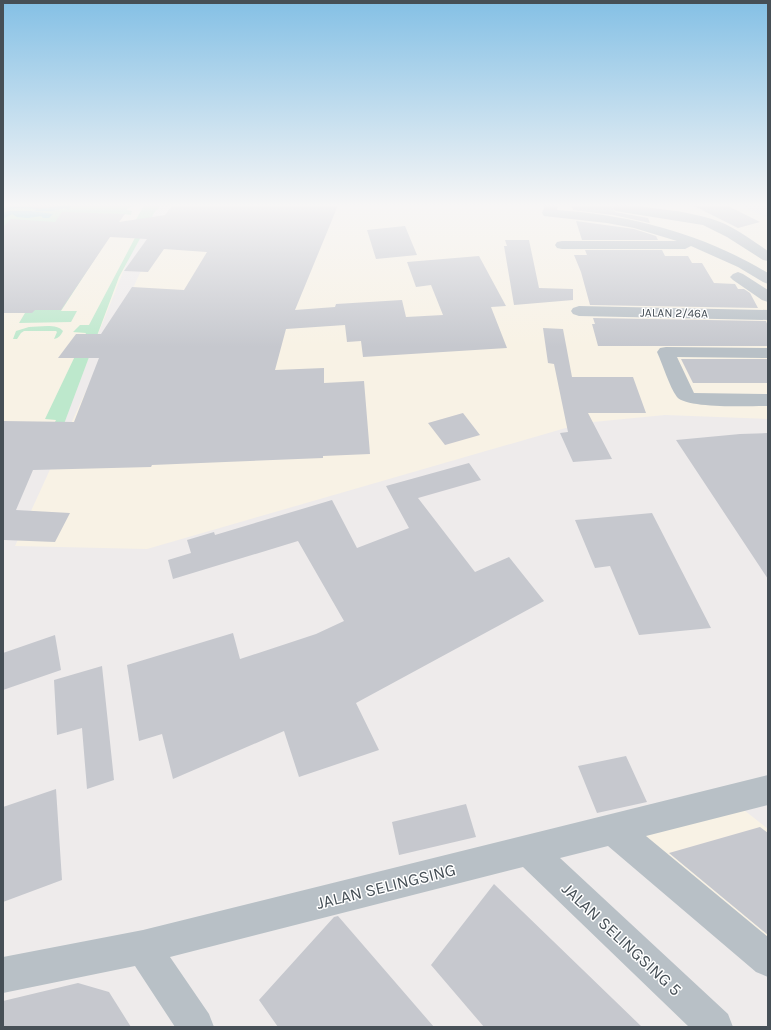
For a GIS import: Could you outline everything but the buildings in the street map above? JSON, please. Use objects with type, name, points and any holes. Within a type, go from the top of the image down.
[{"type":"street","points":[[686,251],[724,269],[768,298]]},
{"type":"street","points":[[717,251],[740,262],[768,279]]},
{"type":"street","points":[[758,251],[767,257]]},
{"type":"street","points":[[740,262],[767,257]]},
{"type":"street","name":"JALAN 2/46A","points":[[580,311],[768,315]]},
{"type":"street","points":[[768,353],[666,352],[684,393],[688,397],[696,399],[768,400]]},
{"type":"street","name":"JALAN SELINGSING","points":[[3,975],[143,947],[768,790]]},
{"type":"street","points":[[613,829],[768,960]]},
{"type":"street","name":"JALAN SELINGSING 5","points":[[528,850],[715,1027]]},
{"type":"street","points":[[143,947],[196,1027]]},
{"type":"shaded area","points":[[3,251],[132,251],[50,453],[3,448]]},
{"type":"shaded area","points":[[150,251],[768,251],[768,419],[665,415],[583,423],[147,549],[15,546]]},
{"type":"shaded area","points":[[740,807],[768,829],[768,946],[635,836]]},
{"type":"green space","points":[[3,251],[100,251],[61,311],[77,311],[71,322],[19,323],[25,313],[3,312]]},
{"type":"green space","points":[[128,251],[133,251],[119,277],[52,456],[44,444],[56,420],[45,419],[86,333],[73,332],[80,325],[89,325]]},
{"type":"green space","points":[[52,326],[63,331],[60,336],[54,339],[57,332],[56,331],[24,331],[17,339],[13,339],[16,331],[29,327]]}]
